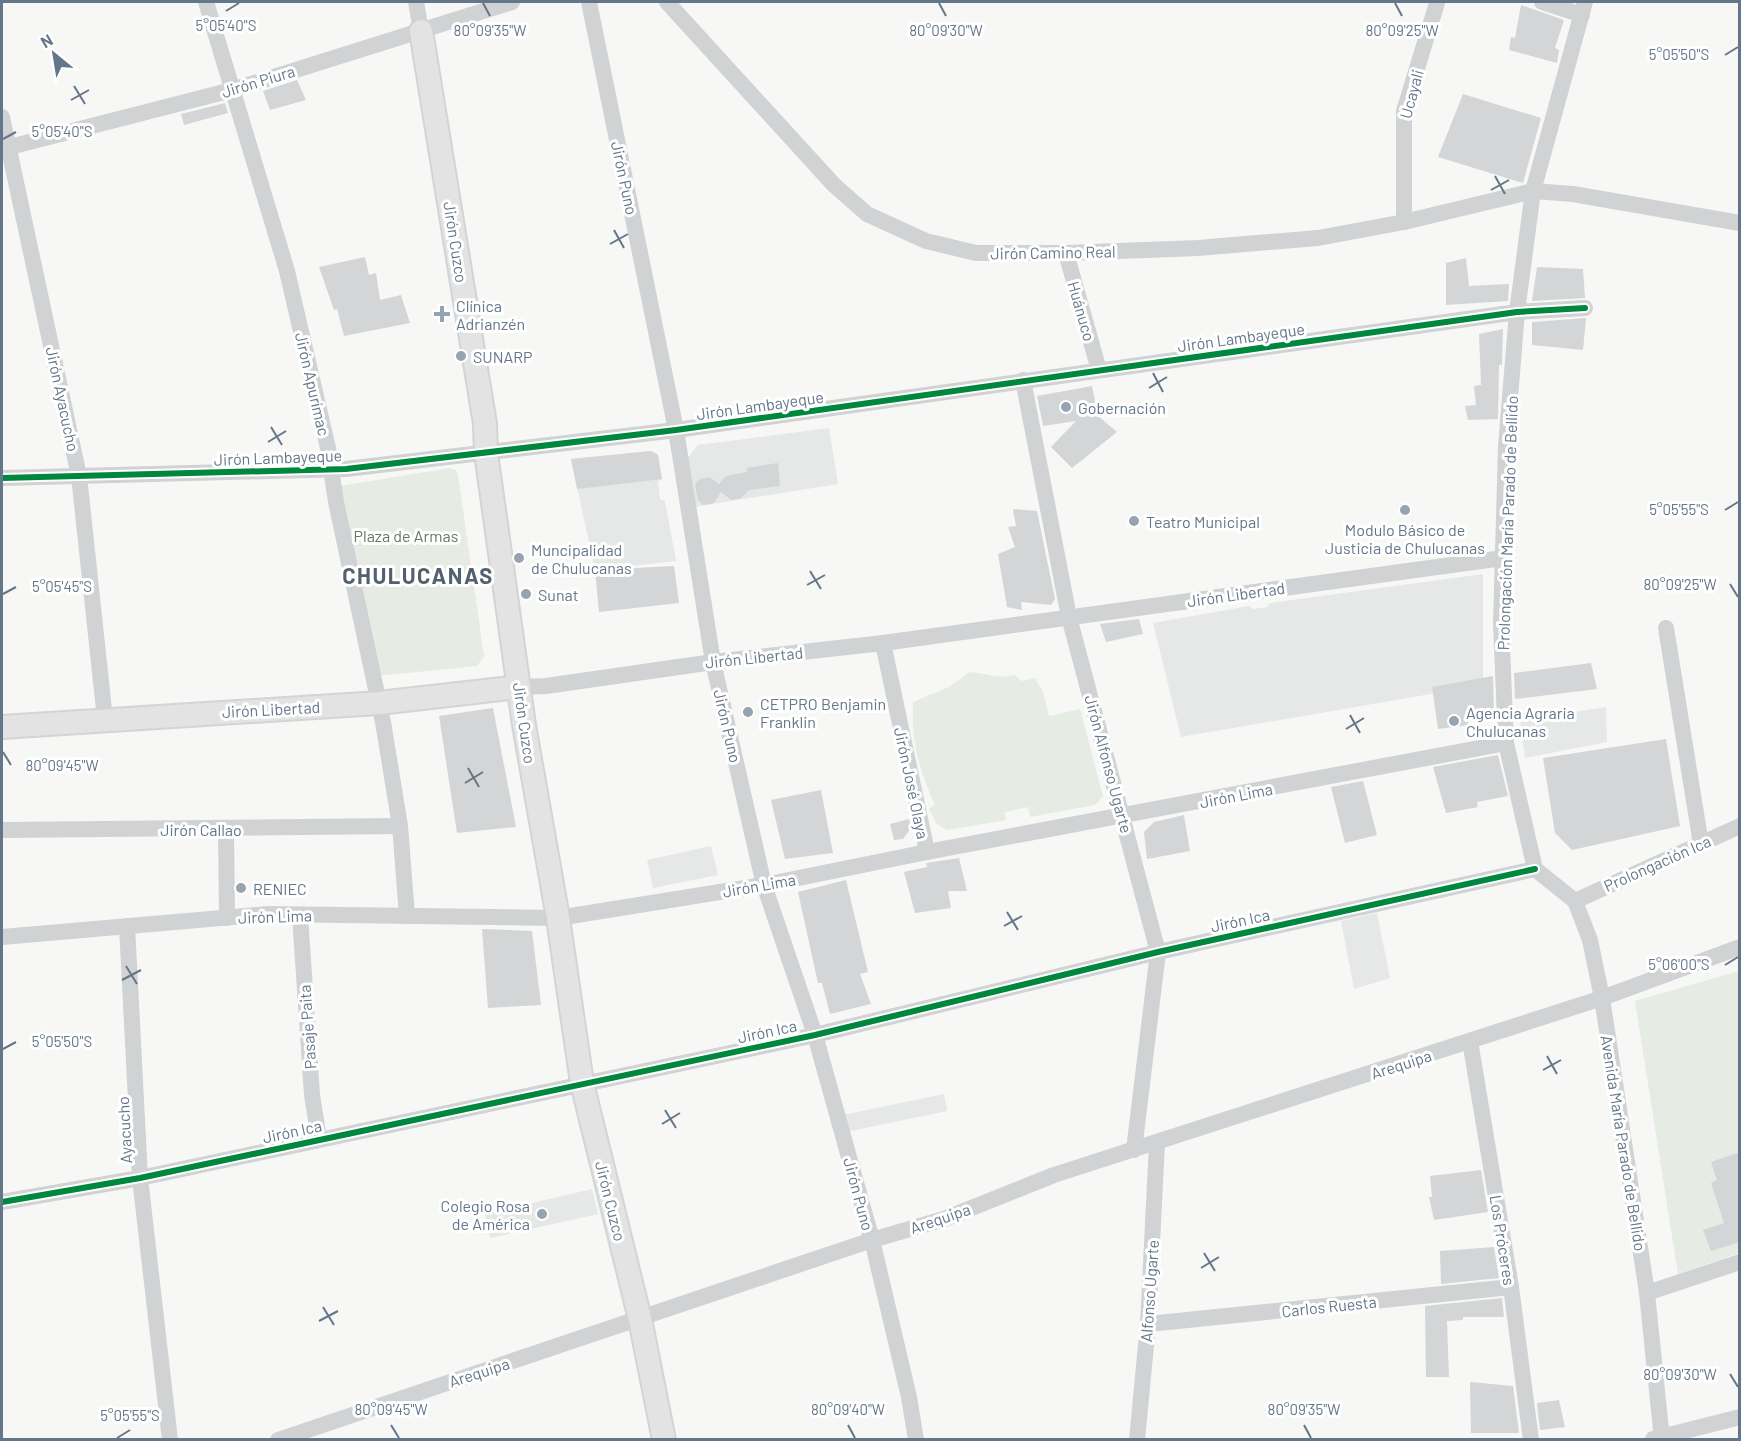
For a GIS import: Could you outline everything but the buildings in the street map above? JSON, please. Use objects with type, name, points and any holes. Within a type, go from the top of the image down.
[{"type":"street","name":"Jirón Apurímac","points":[[206,2],[287,271],[328,448],[379,703],[400,826],[407,916]]},
{"type":"street","name":"Jirón Cuzco","points":[[416,2],[485,424],[486,453],[519,687],[558,918],[582,1083],[640,1319],[664,1440]]},
{"type":"street","name":"Jirón Piura","points":[[5,149],[232,90],[512,2]]},
{"type":"street","name":"Jirón Puno","points":[[589,2],[676,430],[713,662],[764,885],[815,1035],[872,1240],[909,1397],[916,1440]]},
{"type":"street","name":"Jirón Camino Real","points":[[667,2],[834,185],[867,214],[926,241],[976,253],[1066,253],[1198,248],[1318,238],[1404,222],[1533,191],[1573,194],[1740,223]]},
{"type":"street","points":[[1542,2],[1583,8]]},
{"type":"street","name":"Ucayali","points":[[1404,222],[1404,111],[1437,3]]},
{"type":"street","name":"Prolongación María Parado de Bellido","points":[[1535,869],[1506,742],[1501,623],[1506,446],[1517,312],[1533,191],[1583,8]]},
{"type":"street","name":"Jirón Ayacucho","points":[[2,117],[5,149],[80,476],[105,719]]},
{"type":"street","name":"Huánuco","points":[[1066,253],[1099,370]]},
{"type":"street","name":"Jirón Lambayeque","points":[[2,478],[331,470],[676,430],[1517,312],[1585,308]]},
{"type":"street","name":"Jirón Alfonso Ugarte","points":[[1023,380],[1069,616],[1158,952],[1134,1150]]},
{"type":"street","name":"Jirón Libertad","points":[[2,727],[379,703],[546,686],[713,662],[883,643],[1503,558]]},
{"type":"street","points":[[1666,628],[1701,844]]},
{"type":"street","name":"Jirón José Olaya","points":[[883,643],[927,852]]},
{"type":"street","name":"Jirón Lima","points":[[2,937],[268,914],[558,918],[764,885],[1506,742]]},
{"type":"street","name":"Jirón Callao","points":[[2,830],[400,826]]},
{"type":"street","name":"Prolongación Ica","points":[[1575,901],[1740,826]]},
{"type":"street","points":[[226,829],[227,918]]},
{"type":"street","points":[[1535,869],[1575,901]]},
{"type":"street","name":"Jirón Ica","points":[[2,1202],[140,1178],[815,1035],[1158,952],[1535,869]]},
{"type":"street","name":"Avenida María Parado de Bellido","points":[[1575,901],[1590,940],[1602,998],[1647,1293],[1659,1439]]},
{"type":"street","name":"Pasaje Paita","points":[[300,915],[307,1030],[319,1139]]},
{"type":"street","name":"Ayacucho","points":[[127,926],[140,1178],[170,1440]]},
{"type":"street","name":"Arequipa","points":[[278,1440],[872,1240],[944,1219],[1054,1175],[1602,998],[1740,947]]},
{"type":"street","name":"Los Próceres","points":[[1470,1041],[1511,1287],[1531,1440]]},
{"type":"street","name":"Alfonso Ugarte","points":[[1137,1440],[1148,1324],[1157,1143]]},
{"type":"street","points":[[1647,1293],[1740,1262]]},
{"type":"street","name":"Carlos Ruesta","points":[[1148,1324],[1511,1287]]},
{"type":"street","points":[[1659,1439],[1740,1417]]},
{"type":"shaded area","points":[[829,428],[838,484],[694,507],[687,459],[698,445]]},
{"type":"shaded area","points":[[651,451],[658,455],[662,479],[658,482],[660,499],[665,501],[676,561],[595,570],[571,459]]},
{"type":"shaded area","points":[[1483,574],[1483,685],[1181,737],[1153,623],[1249,606],[1253,609],[1267,607],[1270,603]]},
{"type":"shaded area","points":[[1606,707],[1607,742],[1525,758],[1520,720]]},
{"type":"shaded area","points":[[711,846],[718,875],[653,888],[647,860]]},
{"type":"shaded area","points":[[1377,913],[1390,978],[1354,989],[1341,921]]},
{"type":"shaded area","points":[[944,1094],[947,1111],[841,1133],[838,1116]]},
{"type":"shaded area","name":"Colegio Rosa de América","points":[[592,1189],[598,1214],[490,1238],[485,1214]]},
{"type":"green space","name":"Plaza de Armas","points":[[450,468],[456,470],[458,475],[484,656],[477,666],[377,676],[340,486]]},
{"type":"green space","points":[[970,672],[997,676],[1015,675],[1021,681],[1035,678],[1043,692],[1049,716],[1080,709],[1103,796],[1095,805],[1030,817],[1028,807],[1005,812],[1006,820],[947,830],[937,824],[929,809],[935,805],[917,755],[913,730],[913,702],[949,687]]},
{"type":"green space","points":[[1739,971],[1739,1253],[1678,1274],[1635,1001]]},
{"type":"cycle path","points":[[2,478],[346,469],[676,430],[1517,312],[1585,308]]},
{"type":"cycle path","points":[[2,1202],[140,1178],[815,1035],[1158,952],[1535,869]]},
{"type":"place","name":"Clínica Adrianzén","points":[[442,314]]},
{"type":"place","name":"SUNARP","points":[[461,356]]},
{"type":"place","name":"Gobernación","points":[[1066,407]]},
{"type":"place","name":"Modulo Básico de Justicia de Chulucanas","points":[[1405,510]]},
{"type":"place","name":"Teatro Municipal","points":[[1134,521]]},
{"type":"place","name":"Muncipalidad de Chulucanas","points":[[519,558]]},
{"type":"place","name":"Sunat","points":[[526,594]]},
{"type":"place","name":"CETPRO Benjamin Franklin","points":[[748,712]]},
{"type":"place","name":"Agencia Agraria Chulucanas","points":[[1454,721]]},
{"type":"place","name":"RENIEC","points":[[241,888]]},
{"type":"place","name":"Colegio Rosa de América","points":[[542,1214]]},
{"type":"district","name":"CHULUCANAS","points":[[418,575]]}]
